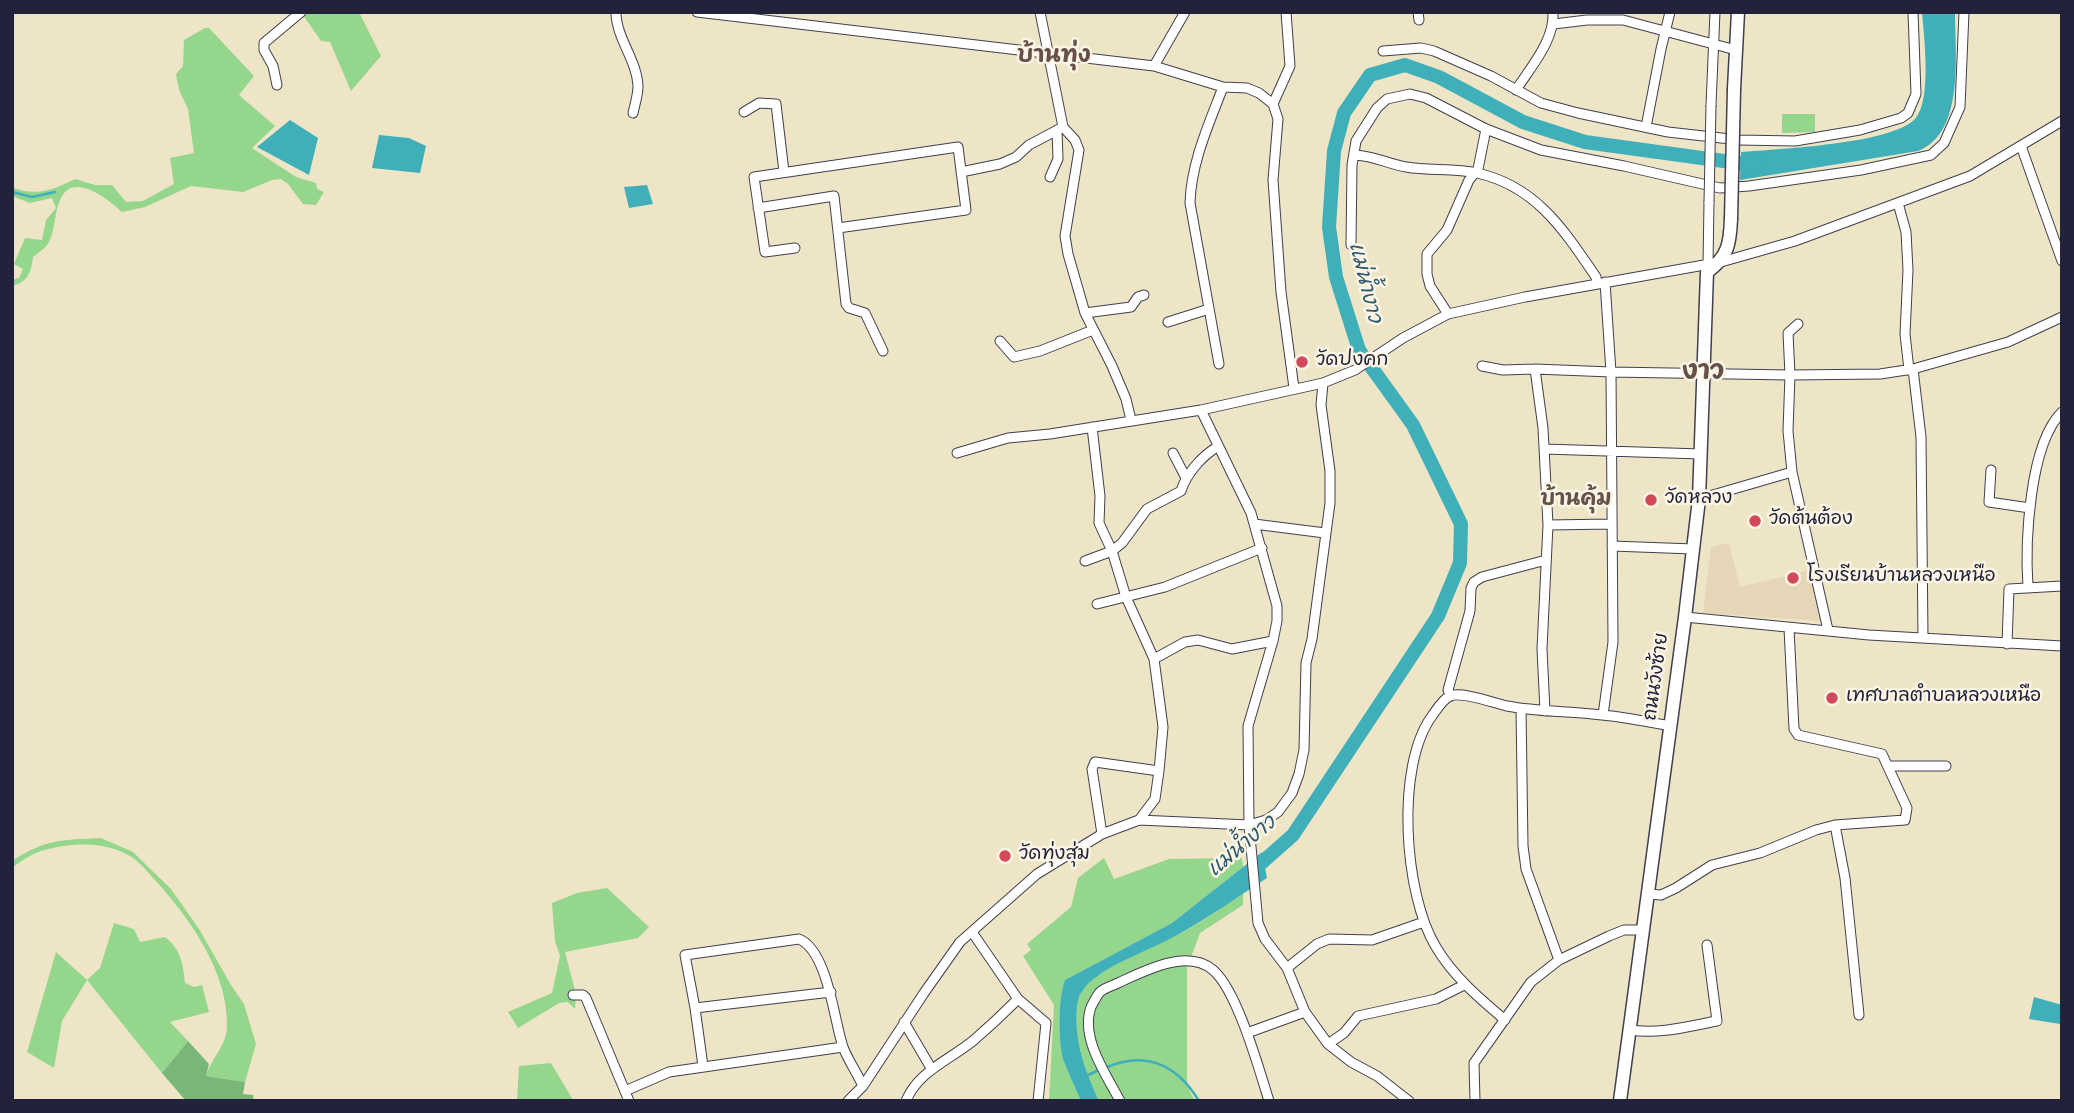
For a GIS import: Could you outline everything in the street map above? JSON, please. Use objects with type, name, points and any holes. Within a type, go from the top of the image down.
[{"type":"main road","points":[[1715,264],[1731,240],[1738,12]]},
{"type":"main road","name":"ถนนวังซ้าย","points":[[1620,1101],[1699,499],[1707,272],[1715,264]]},
{"type":"street","points":[[277,85],[264,43],[302,12]]},
{"type":"street","points":[[616,12],[620,35],[637,79],[633,113]]},
{"type":"street","points":[[698,12],[1154,66],[1223,87],[1247,88],[1259,93],[1273,104],[1278,119],[1273,180],[1280,292],[1294,388]]},
{"type":"street","points":[[1040,12],[1060,128],[1058,159],[1050,177]]},
{"type":"street","points":[[1154,66],[1185,12]]},
{"type":"street","points":[[1273,104],[1290,66],[1286,12]]},
{"type":"street","points":[[1516,90],[1554,24],[1553,12]]},
{"type":"street","points":[[1646,127],[1670,12]]},
{"type":"street","points":[[1715,12],[1709,202],[1715,264]]},
{"type":"street","points":[[1384,51],[1422,48],[1434,51],[1491,76],[1541,103],[1646,127],[1738,140],[1796,141],[1845,134],[1901,118],[1913,106],[1916,94],[1913,12]]},
{"type":"street","points":[[1352,245],[1356,141],[1377,108],[1387,99],[1410,94],[1426,98],[1486,129],[1541,150],[1720,188],[1861,170],[1931,155],[1944,143],[1960,107],[1964,12]]},
{"type":"street","points":[[1554,24],[1623,20],[1736,50]]},
{"type":"street","points":[[1219,364],[1191,196],[1205,134],[1223,87]]},
{"type":"street","points":[[744,112],[759,103],[776,104],[784,172]]},
{"type":"street","points":[[957,453],[1008,438],[1201,410],[1323,383],[1355,370],[1404,338],[1448,314],[1601,283],[1715,264],[1795,241],[1948,187],[2062,121]]},
{"type":"street","points":[[961,172],[1000,164],[1060,128]]},
{"type":"street","points":[[1060,128],[1075,140],[1079,150],[1065,236],[1085,313],[1112,366],[1126,399],[1131,420]]},
{"type":"street","points":[[1448,314],[1430,286],[1427,254],[1447,230],[1469,180],[1475,173],[1486,129]]},
{"type":"street","points":[[2021,146],[2062,261]]},
{"type":"street","points":[[795,248],[765,252],[754,177],[958,147],[966,210],[838,228]]},
{"type":"street","points":[[1354,155],[1407,167],[1475,173],[1500,180],[1519,190],[1557,221],[1601,283],[1611,372],[1613,642],[1603,715]]},
{"type":"street","points":[[758,208],[834,196],[846,304],[849,308],[866,313],[883,351]]},
{"type":"street","points":[[1898,203],[1906,232],[1908,270],[1905,334],[1921,437],[1923,638]]},
{"type":"street","points":[[1085,313],[1131,307],[1138,297],[1144,295]]},
{"type":"street","points":[[1168,322],[1209,309]]},
{"type":"street","points":[[1482,366],[1503,370],[1880,374],[1911,370],[2008,342],[2062,317]]},
{"type":"street","points":[[1798,324],[1788,333],[1788,431],[1792,472],[1828,630]]},
{"type":"street","points":[[1000,341],[1014,357],[1040,351],[1093,330]]},
{"type":"street","points":[[1535,369],[1544,449],[1548,525],[1542,649],[1545,711]]},
{"type":"street","points":[[848,1101],[863,1086],[960,942],[1037,874],[1102,834],[1139,820],[1249,825],[1266,820],[1278,812],[1292,793],[1304,750],[1306,663],[1312,639],[1330,486],[1321,405],[1323,383]]},
{"type":"street","points":[[1201,410],[1217,447],[1244,496],[1262,548],[1277,606],[1273,641],[1248,726],[1249,825],[1258,923],[1265,939],[1287,968],[1305,1012],[1328,1044],[1409,1101]]},
{"type":"street","points":[[2028,587],[2026,557],[2030,508],[2049,428],[2062,412]]},
{"type":"street","points":[[1093,427],[1100,496],[1099,523],[1112,551],[1126,597],[1154,659],[1163,727],[1155,799],[1139,820]]},
{"type":"street","points":[[1085,561],[1112,551],[1131,533],[1147,509],[1181,491],[1186,478],[1208,453],[1217,447]]},
{"type":"street","points":[[1544,449],[1701,454]]},
{"type":"street","points":[[1173,453],[1186,478]]},
{"type":"street","points":[[1991,470],[1989,502],[2030,508]]},
{"type":"street","points":[[1699,499],[1792,472]]},
{"type":"street","points":[[1254,524],[1325,533]]},
{"type":"street","points":[[1548,525],[1612,524]]},
{"type":"street","points":[[1612,547],[1693,548]]},
{"type":"street","points":[[1097,604],[1165,587],[1262,548]]},
{"type":"street","points":[[1451,696],[1448,690],[1467,622],[1474,582],[1482,577],[1546,560]]},
{"type":"street","points":[[2007,644],[2009,589],[2062,586]]},
{"type":"street","points":[[1685,617],[1789,628],[2062,646]]},
{"type":"street","points":[[1647,894],[1661,895],[1712,865],[1760,853],[1816,830],[1835,825],[1905,820],[1907,808],[1882,754],[1798,735],[1794,729],[1789,628]]},
{"type":"street","points":[[1154,659],[1185,642],[1198,640],[1232,649],[1273,641]]},
{"type":"street","points":[[1505,1020],[1464,985],[1435,946],[1424,922],[1410,860],[1409,792],[1419,739],[1428,721],[1442,702],[1451,696],[1464,695],[1521,709],[1603,715],[1671,726]]},
{"type":"street","points":[[1521,709],[1523,846],[1527,870],[1559,960]]},
{"type":"street","points":[[1102,834],[1092,769],[1095,762],[1159,771]]},
{"type":"street","points":[[1889,766],[1946,766]]},
{"type":"street","points":[[1835,825],[1845,878],[1859,1015]]},
{"type":"street","points":[[1287,968],[1317,944],[1329,939],[1372,940],[1424,922]]},
{"type":"street","points":[[1475,1101],[1474,1063],[1523,991],[1559,960],[1624,930],[1642,930]]},
{"type":"street","points":[[972,932],[1018,999],[1046,1023],[1038,1101]]},
{"type":"street","points":[[702,1066],[685,955],[799,939],[805,941],[813,952],[831,992],[843,1047],[863,1086]]},
{"type":"street","points":[[1629,1030],[1653,1033],[1717,1021],[1707,945]]},
{"type":"street","points":[[1120,1101],[1093,1048],[1091,1008],[1100,992],[1144,972],[1177,962],[1193,961],[1206,965],[1222,979],[1247,1033],[1269,1101]]},
{"type":"street","points":[[1328,1044],[1343,1033],[1358,1016],[1436,999],[1464,985]]},
{"type":"street","points":[[695,1008],[831,992]]},
{"type":"street","points":[[573,995],[583,995],[586,998],[627,1096],[669,1072],[843,1047]]},
{"type":"street","points":[[906,1101],[910,1092],[931,1068],[954,1056],[1018,999]]},
{"type":"street","points":[[1247,1033],[1305,1012]]},
{"type":"street","points":[[904,1022],[931,1068]]},
{"type":"shaded area","name":"โรงเรียนบ้านหลวงเหนือ","points":[[1729,543],[1740,587],[1810,570],[1822,621],[1703,613],[1711,547]]},
{"type":"green space","points":[[308,12],[359,12],[381,56],[351,91],[330,42],[321,41],[303,15]]},
{"type":"green space","points":[[209,28],[254,76],[239,95],[275,126],[252,148],[296,177],[316,183],[317,189],[324,192],[316,205],[303,204],[281,179],[243,192],[191,186],[145,207],[122,212],[92,191],[74,187],[67,190],[61,198],[49,242],[33,257],[28,276],[12,286],[12,280],[19,278],[23,269],[14,264],[25,238],[42,240],[46,220],[56,208],[52,198],[30,203],[12,196],[12,187],[37,192],[75,179],[95,185],[112,185],[126,202],[143,201],[174,184],[170,158],[194,153],[188,109],[179,90],[176,74],[183,66],[184,40]]},
{"type":"green space","points":[[1782,114],[1815,114],[1815,132],[1782,133]]},
{"type":"green space","points":[[101,838],[133,852],[171,889],[199,929],[244,1004],[256,1044],[245,1082],[206,1076],[226,1035],[226,1007],[222,987],[205,948],[182,912],[139,863],[113,848],[78,845],[41,851],[12,868],[12,861],[34,848],[65,840]]},
{"type":"green space","points":[[1104,858],[1114,879],[1169,859],[1242,858],[1243,867],[1172,923],[1065,980],[1060,1008],[1061,1051],[1081,1101],[1049,1101],[1054,1005],[1023,956],[1031,950],[1027,944],[1071,907],[1078,878]]},
{"type":"green space","points":[[607,888],[649,927],[638,938],[565,952],[576,994],[575,1009],[568,1002],[559,1003],[518,1028],[508,1012],[552,993],[560,956],[555,941],[552,903],[577,893]]},
{"type":"green space","points":[[1243,893],[1243,905],[1200,933],[1187,968],[1187,1086],[1195,1101],[1099,1101],[1079,1045],[1077,1009],[1080,993],[1097,975],[1110,967],[1180,934]]},
{"type":"green space","points":[[114,923],[134,929],[140,942],[165,937],[180,957],[185,983],[194,987],[202,985],[209,1012],[170,1022],[188,1041],[162,1073],[87,980],[100,968]]},
{"type":"green space","points":[[56,952],[87,980],[62,1021],[54,1068],[27,1052]]},
{"type":"green space","points":[[188,1041],[209,1064],[206,1076],[245,1082],[243,1094],[253,1095],[254,1101],[186,1101],[162,1073]]},
{"type":"green space","points":[[551,1063],[573,1100],[517,1101],[519,1066]]},
{"type":"water","points":[[1922,12],[1955,12],[1954,91],[1944,128],[1933,142],[1918,151],[1740,180],[1741,152],[1859,140],[1902,127],[1915,119],[1924,98],[1925,83]]},
{"type":"water","points":[[290,120],[318,138],[309,175],[257,147]]},
{"type":"water","points":[[379,135],[409,138],[426,146],[420,173],[372,168]]},
{"type":"water","points":[[647,185],[653,204],[629,208],[624,187]]},
{"type":"water","points":[[1262,852],[1267,878],[1181,933],[1099,975],[1081,993],[1077,1008],[1077,1033],[1085,1067],[1099,1101],[1081,1101],[1061,1051],[1060,1008],[1065,980],[1172,923]]},
{"type":"water","points":[[2034,997],[2062,1005],[2060,1024],[2029,1019]]},
{"type":"waterway","name":"แม่น้ำงาว","points":[[1250,873],[1293,835],[1438,616],[1460,563],[1461,524],[1413,425],[1359,350],[1336,277],[1329,227],[1334,151],[1344,113],[1370,75],[1405,65],[1439,77],[1523,122],[1585,142],[1760,166]]},
{"type":"waterway","points":[[12,192],[32,197],[55,192]]},
{"type":"waterway","points":[[1105,1068],[1134,1060],[1159,1064],[1181,1078],[1199,1101]]},
{"type":"waterway","points":[[1086,1076],[1099,1070]]},
{"type":"place","name":"วัดปงคก","points":[[1302,362]]},
{"type":"place","name":"วัดหลวง","points":[[1651,500]]},
{"type":"place","name":"วัดต้นต้อง","points":[[1755,521]]},
{"type":"place","name":"โรงเรียนบ้านหลวงเหนือ","points":[[1793,578]]},
{"type":"place","name":"เทศบาลตำบลหลวงเหนือ","points":[[1832,698]]},
{"type":"place","name":"วัดทุ่งสุ่ม","points":[[1005,856]]},
{"type":"district","name":"บ้านทุ่ง","points":[[1054,58]]},
{"type":"district","name":"งาว","points":[[1703,375]]},
{"type":"district","name":"บ้านคุ้ม","points":[[1576,501]]}]
